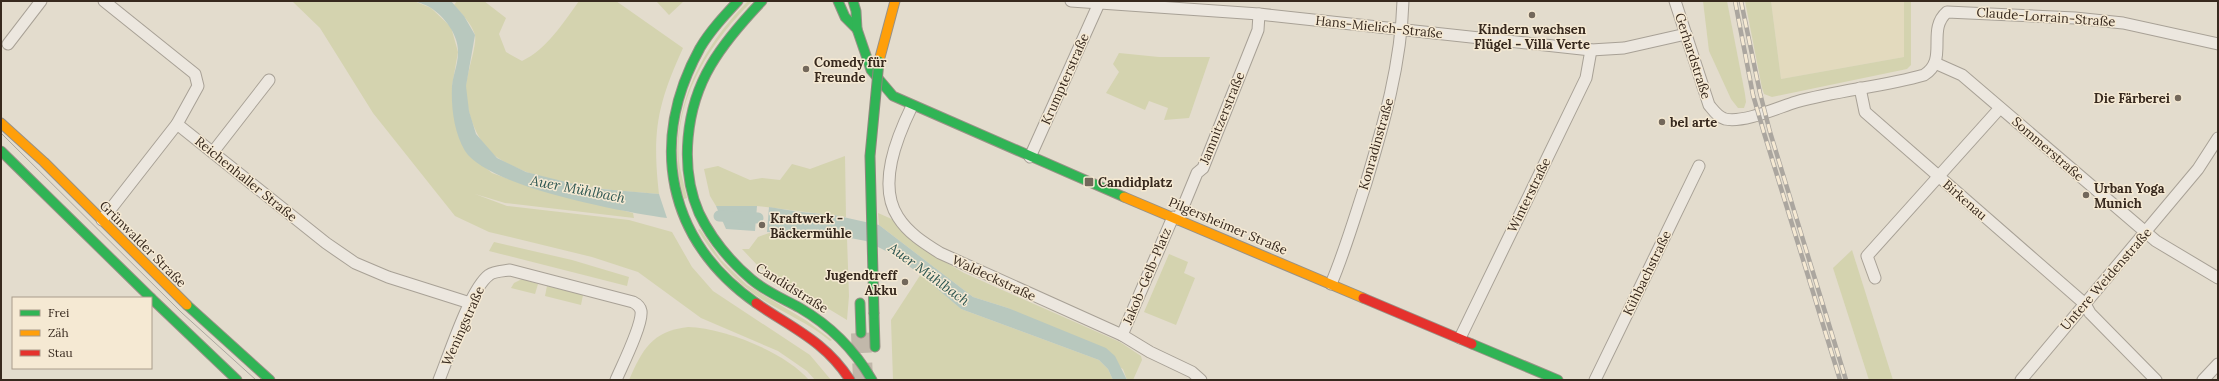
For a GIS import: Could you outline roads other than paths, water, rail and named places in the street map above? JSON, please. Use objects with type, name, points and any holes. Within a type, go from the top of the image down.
[{"type":"main road","points":[[738,1],[700,47],[678,95],[671,125],[670,148],[671,174],[678,203],[692,235],[717,270],[755,302],[820,342],[838,360],[850,380]]},
{"type":"main road","name":"Candidstraße","points":[[762,1],[724,42],[703,77],[695,100],[687,142],[687,166],[694,199],[711,234],[740,270],[764,288],[814,317],[836,333],[858,356],[872,380]]},
{"type":"main road","name":"Pilgersheimer Straße","points":[[838,1],[845,17],[857,29]]},
{"type":"main road","name":"Pilgersheimer Straße","points":[[853,1],[856,11],[857,29],[871,70],[891,95],[912,106],[1030,157],[1558,380]]},
{"type":"main road","points":[[875,347],[869,217],[870,133],[879,61],[896,1]]},
{"type":"main road","points":[[863,79],[870,41]]},
{"type":"main road","name":"Grünwalder Straße","points":[[1,123],[44,162],[196,314],[270,380]]},
{"type":"main road","points":[[1,151],[150,297]]},
{"type":"main road","points":[[152,299],[237,380]]},
{"type":"main road","points":[[860,300],[861,333]]},
{"type":"street","points":[[8,44],[41,1]]},
{"type":"street","points":[[102,220],[177,124],[198,86],[195,74],[104,1]]},
{"type":"street","name":"Hans-Mielich-Straße","points":[[1071,1],[1259,14],[1591,50],[1631,46],[1686,34]]},
{"type":"street","name":"Konradinstraße","points":[[1331,284],[1357,211],[1384,123],[1398,67],[1403,1]]},
{"type":"street","name":"Gerhardstraße","points":[[1675,1],[1709,105],[1720,116],[1734,119],[1773,110],[1796,102],[1860,88]]},
{"type":"street","name":"Krumpterstraße","points":[[1030,157],[1099,3]]},
{"type":"street","name":"Claude-Lorrain-Straße","points":[[1935,63],[1937,26],[1940,18],[1946,12],[2075,18],[2123,23],[2218,44]]},
{"type":"street","name":"Jamnitzerstraße","points":[[1175,218],[1197,173],[1203,168],[1258,30],[1259,14]]},
{"type":"street","name":"Winterstraße","points":[[1460,338],[1586,78],[1591,50]]},
{"type":"street","points":[[1860,88],[1924,75],[1930,71],[1935,63]]},
{"type":"street","name":"Sommerstraße","points":[[1935,63],[1962,75],[2156,241],[2218,278]]},
{"type":"street","points":[[213,152],[269,80]]},
{"type":"street","name":"Birkenau","points":[[1860,88],[1865,112],[2085,304],[2090,313],[2156,380]]},
{"type":"street","name":"Waldeckstraße","points":[[912,106],[893,153],[890,198],[898,217],[916,238],[940,253],[1122,335],[1150,352],[1192,372],[1201,380]]},
{"type":"street","points":[[1875,278],[1868,256],[1937,176],[2000,108]]},
{"type":"street","name":"Reichenhaller Straße","points":[[177,124],[326,243],[355,263],[388,277],[470,303]]},
{"type":"street","name":"Untere Weidenstraße","points":[[2021,380],[2146,233],[2198,169],[2218,138]]},
{"type":"street","name":"Kühbachstraße","points":[[1595,380],[1699,166]]},
{"type":"street","name":"Jakob-Gelb-Platz","points":[[1122,335],[1175,218]]},
{"type":"street","name":"Weningstraße","points":[[439,380],[470,303],[482,282],[490,274],[510,270],[538,276],[633,302],[639,306],[641,310],[640,323],[616,380]]},
{"type":"street","points":[[2203,380],[2218,364]]},
{"type":"water","points":[[414,1],[451,1],[464,16],[475,35],[466,86],[469,111],[476,134],[497,158],[526,172],[590,188],[659,194],[667,218],[590,204],[558,196],[500,176],[479,164],[465,151],[461,144],[454,120],[452,86],[458,57],[458,47],[454,34],[441,16],[429,7]]},
{"type":"water","points":[[716,206],[757,206],[755,231],[726,229]]},
{"type":"water","points":[[769,207],[834,215],[879,225],[973,297],[1008,308],[1106,348],[1115,356],[1127,380],[1113,380],[1108,369],[1099,360],[961,309],[920,274],[890,253],[866,241],[829,234],[767,232]]},
{"type":"waterway","name":"Auer Mühlbach","points":[[719,216],[758,218]]},
{"type":"tunnel","points":[[861,333],[863,380]]},
{"type":"tram line","points":[[1,133],[182,313],[256,380]]},
{"type":"railway","points":[[1735,1],[1753,95],[1840,380]]},
{"type":"railway","points":[[1741,1],[1760,93],[1770,132],[1846,380]]},
{"type":"place","name":"Kindern wachsen Flügel - Villa Verte","points":[[1532,15]]},
{"type":"place","name":"Comedy für Freunde","points":[[806,69]]},
{"type":"place","name":"Die Färberei","points":[[2178,98]]},
{"type":"place","name":"bel arte","points":[[1662,122]]},
{"type":"place","name":"Candidplatz","points":[[1089,182]]},
{"type":"place","name":"Urban Yoga Munich","points":[[2086,195]]},
{"type":"place","name":"Kraftwerk - Bäckermühle","points":[[762,225]]},
{"type":"place","name":"Jugendtreff Akku","points":[[905,282]]}]
